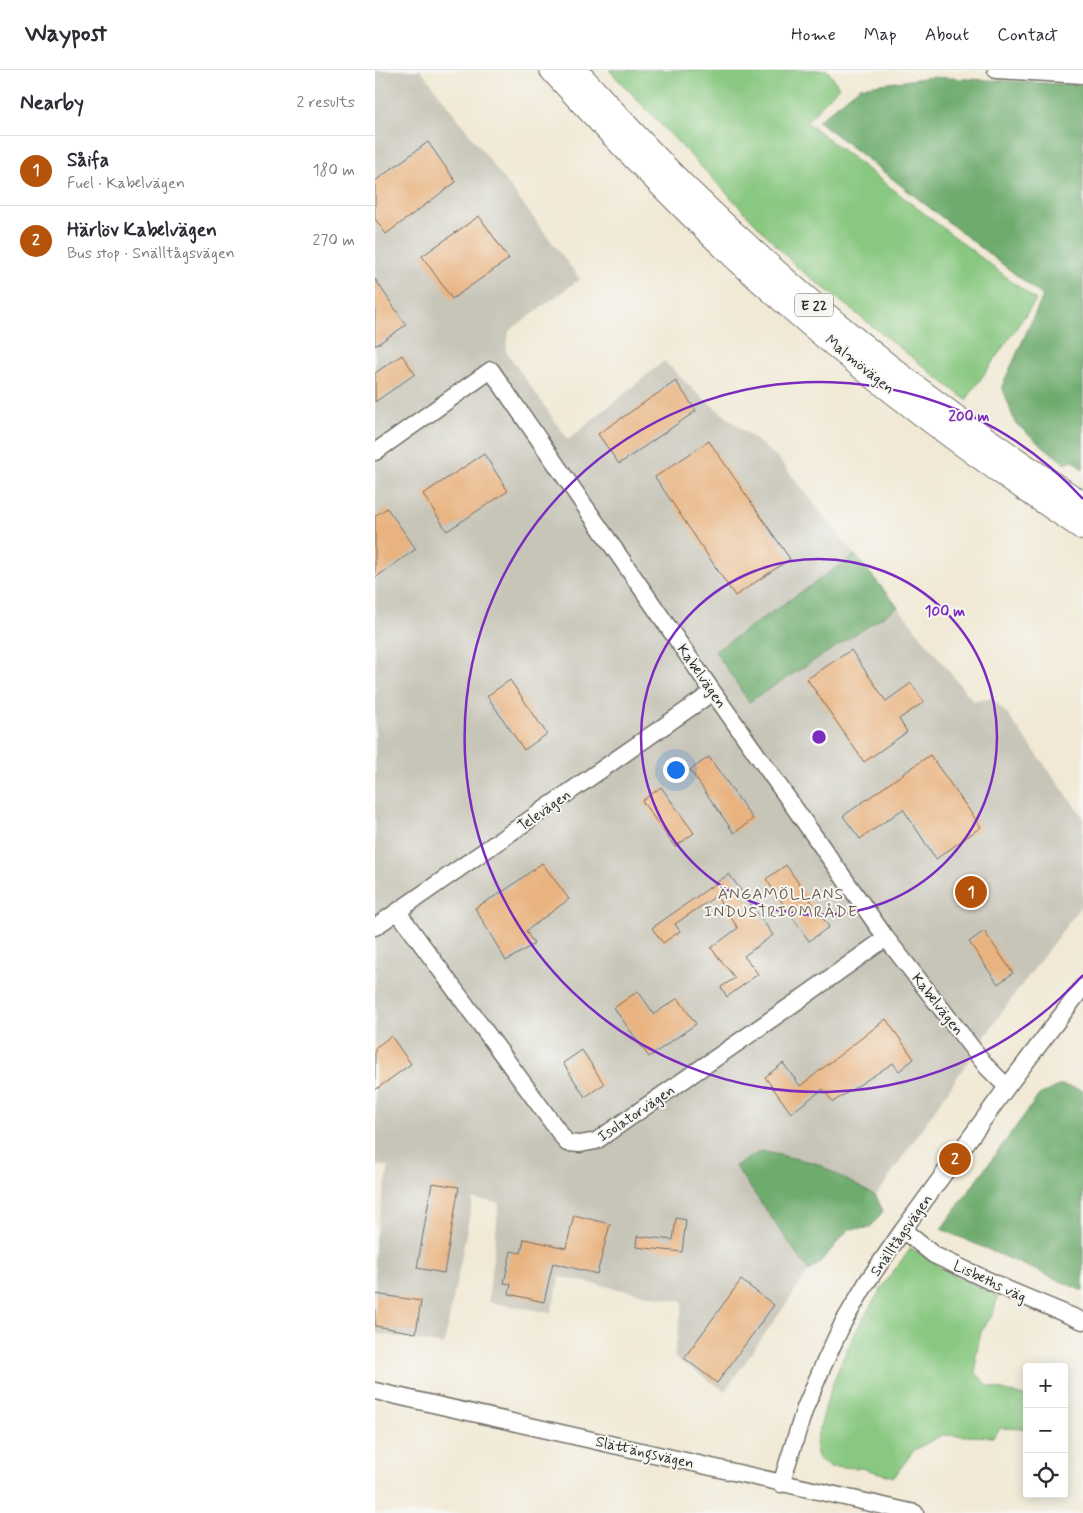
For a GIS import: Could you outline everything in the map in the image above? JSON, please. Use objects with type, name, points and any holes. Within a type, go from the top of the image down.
[{"type":"highway","name":"Malmövägen","points":[[552,70],[612,136],[673,198],[795,311],[935,424],[1083,528]]},
{"type":"highway","name":"Malmövägen","points":[[575,70],[684,186],[861,345],[944,409],[1045,480],[1083,504]]},
{"type":"street","points":[[996,70],[1083,75]]},
{"type":"street","name":"Kabelvägen","points":[[375,452],[491,370],[713,692],[886,938],[987,1067],[1007,1087]]},
{"type":"street","name":"Televägen","points":[[375,927],[713,692]]},
{"type":"street","name":"Isolatorvägen","points":[[398,912],[567,1143],[580,1144],[597,1141],[886,938]]},
{"type":"street","name":"Snälltågsvägen","points":[[781,1484],[805,1408],[825,1361],[843,1323],[867,1282],[1007,1087],[1083,987]]},
{"type":"street","name":"Lisbeths väg","points":[[903,1230],[934,1254],[1011,1291],[1083,1321]]},
{"type":"street","name":"Slättängsvägen","points":[[375,1391],[915,1513]]},
{"type":"shaded area","points":[[375,70],[421,70],[580,279],[509,331],[506,351],[568,440],[664,361],[699,395],[777,457],[855,555],[715,651],[749,701],[898,607],[973,701],[992,698],[1008,715],[1083,817],[1083,903],[1001,1013],[876,1196],[816,1163],[735,1166],[809,1271],[725,1391],[674,1357],[683,1302],[560,1277],[551,1313],[488,1302],[499,1203],[473,1199],[444,1345],[375,1333],[375,1239],[389,1166],[375,1166]]},
{"type":"green space","points":[[609,70],[827,70],[839,87],[806,122],[1036,300],[966,400],[796,266]]},
{"type":"green space","points":[[931,77],[1083,85],[1083,470],[1073,460],[1065,464],[1015,423],[1002,386],[1043,296],[818,121],[860,87]]},
{"type":"green space","points":[[855,555],[898,607],[749,702],[715,651]]},
{"type":"green space","points":[[1061,1085],[1083,1090],[1083,1291],[941,1229],[1039,1095]]},
{"type":"green space","points":[[761,1151],[816,1163],[876,1196],[883,1211],[870,1228],[849,1229],[819,1264],[809,1271],[735,1166]]},
{"type":"green space","points":[[911,1248],[948,1272],[998,1296],[993,1314],[981,1332],[976,1355],[976,1373],[988,1386],[1023,1396],[1023,1429],[1001,1428],[993,1437],[942,1435],[914,1450],[894,1477],[861,1468],[831,1467],[819,1461],[816,1450],[818,1433],[828,1397],[846,1351],[869,1308]]},
{"type":"building","points":[[428,142],[456,182],[386,234],[375,219],[375,181]]},
{"type":"building","points":[[479,216],[509,259],[452,299],[422,256]]},
{"type":"building","points":[[375,279],[406,325],[375,346]]},
{"type":"building","points":[[402,355],[415,374],[375,402],[375,373]]},
{"type":"building","points":[[676,381],[696,411],[619,464],[598,434]]},
{"type":"building","points":[[709,441],[790,559],[735,596],[655,477]]},
{"type":"building","points":[[484,454],[508,491],[447,531],[423,494]]},
{"type":"building","points":[[387,508],[416,549],[375,578],[375,516]]},
{"type":"building","points":[[851,650],[886,701],[911,683],[924,702],[899,719],[907,732],[864,762],[807,679]]},
{"type":"building","points":[[510,680],[547,734],[524,750],[487,696]]},
{"type":"building","points":[[930,755],[981,827],[936,859],[903,809],[860,839],[843,816]]},
{"type":"building","points":[[709,757],[753,819],[734,833],[690,770]]},
{"type":"building","points":[[661,787],[694,833],[675,847],[642,801]]},
{"type":"building","points":[[542,863],[569,899],[526,931],[534,944],[506,961],[475,908],[507,889]]},
{"type":"building","points":[[786,865],[829,927],[809,941],[766,879]]},
{"type":"building","points":[[729,874],[773,935],[744,956],[758,974],[727,997],[721,987],[735,978],[711,948],[738,928],[716,896],[675,924],[680,931],[663,943],[652,928]]},
{"type":"building","points":[[984,931],[1013,973],[998,984],[969,942]]},
{"type":"building","points":[[638,991],[654,1014],[678,998],[696,1024],[649,1057],[614,1008]]},
{"type":"building","points":[[886,1019],[914,1059],[899,1071],[893,1063],[833,1102],[823,1089],[791,1113],[765,1077],[783,1063],[800,1086]]},
{"type":"building","points":[[391,1036],[411,1064],[375,1090],[375,1048]]},
{"type":"building","points":[[582,1050],[604,1084],[585,1097],[563,1063]]},
{"type":"building","points":[[432,1183],[459,1187],[444,1273],[417,1268]]},
{"type":"building","points":[[574,1215],[610,1224],[597,1274],[553,1263],[544,1302],[509,1294],[511,1284],[504,1283],[511,1251],[521,1253],[524,1239],[566,1248]]},
{"type":"building","points":[[676,1218],[686,1220],[682,1252],[636,1247],[637,1236],[673,1240]]},
{"type":"building","points":[[741,1280],[774,1305],[717,1383],[684,1358]]},
{"type":"building","points":[[375,1294],[421,1301],[416,1333],[375,1326]]},
{"type":"place","name":"Såifa","points":[[971,892]]},
{"type":"place","name":"Härlöv Kabelvägen","points":[[955,1159]]},
{"type":"district","name":"ÄNGAMÖLLANS INDUSTRIOMRÅDE","points":[[781,902]]}]
